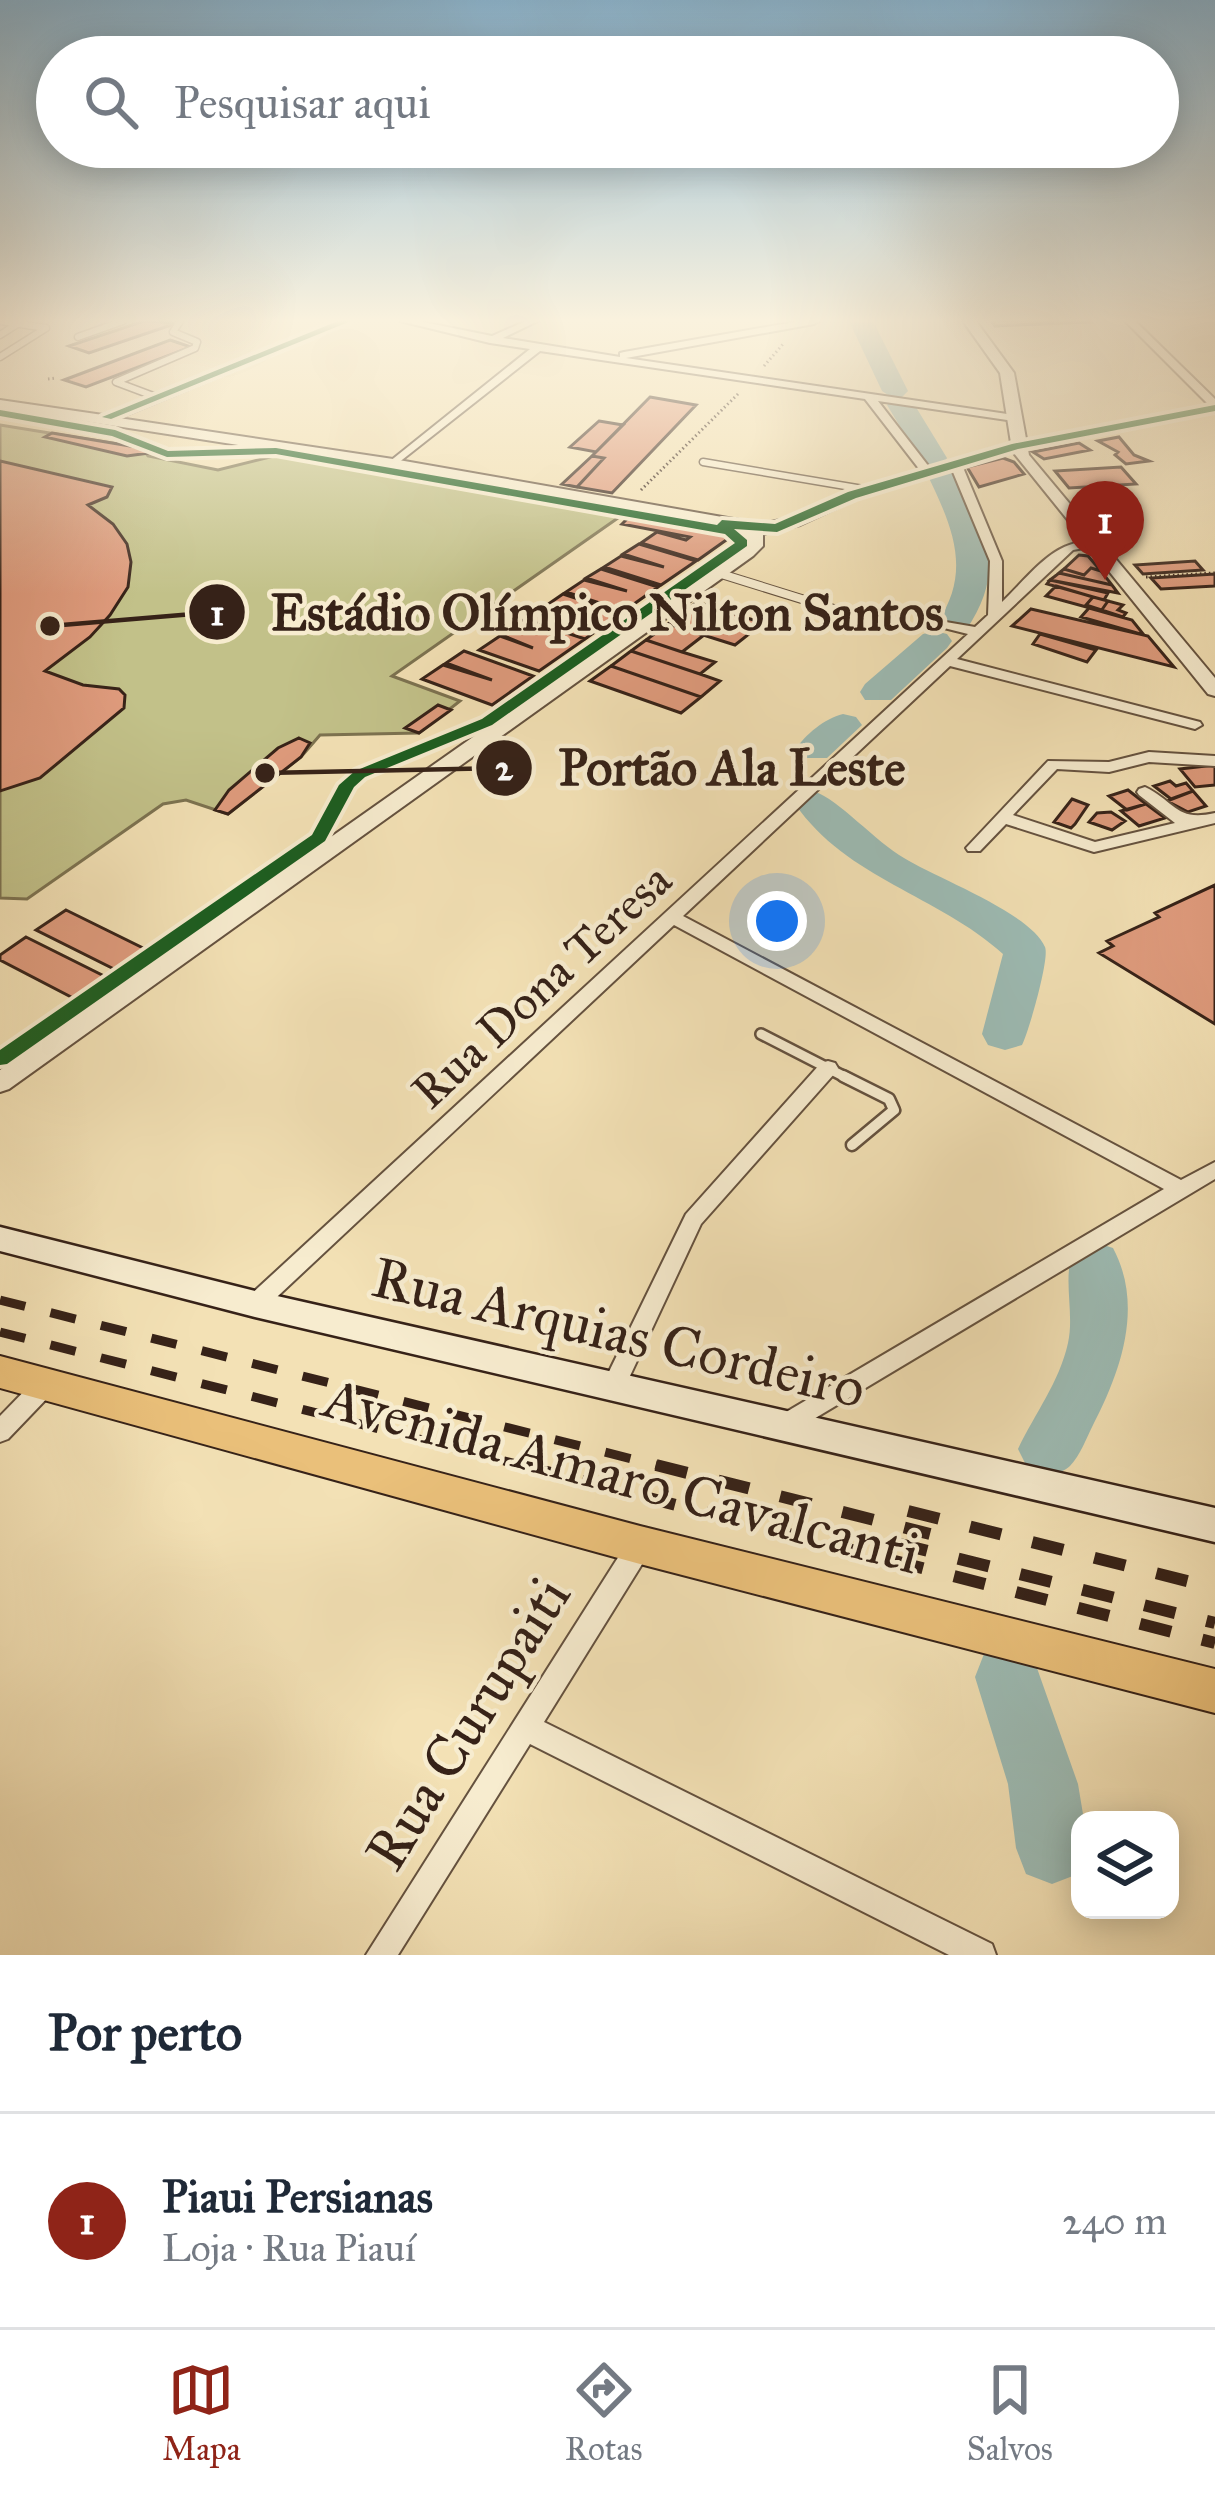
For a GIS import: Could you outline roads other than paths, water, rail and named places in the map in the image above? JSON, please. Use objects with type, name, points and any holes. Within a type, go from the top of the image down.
[{"type":"main road","name":"Rua Arquias Cordeiro","points":[[0,1239],[255,1304],[1215,1525]]},
{"type":"main road","name":"Avenida Amaro Cavalcanti","points":[[0,1372],[640,1545],[1215,1691]]},
{"type":"street","points":[[68,412],[393,464],[744,528],[777,528],[870,490],[1016,446],[1184,412]]},
{"type":"street","points":[[107,417],[119,412]]},
{"type":"street","points":[[393,464],[458,412]]},
{"type":"street","points":[[881,412],[927,472]]},
{"type":"street","points":[[976,412],[1014,418]]},
{"type":"street","points":[[1013,412],[1016,446],[1215,690]]},
{"type":"street","points":[[956,465],[996,562],[994,615]]},
{"type":"street","points":[[0,1083],[755,546],[756,536],[744,528]]},
{"type":"street","name":"Rua Dona Teresa","points":[[255,1304],[949,661],[960,628],[994,615],[1069,547],[1085,544],[1098,549]]},
{"type":"street","points":[[949,661],[1195,725]]},
{"type":"street","points":[[974,848],[1053,764],[1089,768],[1149,757],[1215,761]]},
{"type":"street","points":[[1145,792],[1180,819],[1206,820]]},
{"type":"street","points":[[1002,817],[1094,847],[1206,820]]},
{"type":"street","points":[[672,917],[1180,1189]]},
{"type":"street","points":[[614,1386],[693,1220],[828,1068]]},
{"type":"street","points":[[784,1425],[1215,1169]]},
{"type":"street","points":[[0,1432],[46,1384]]},
{"type":"street","name":"Rua Curupaiti","points":[[381,1955],[640,1545]]},
{"type":"street","points":[[526,1727],[981,1955]]},
{"type":"lane","points":[[703,462],[870,490]]},
{"type":"lane","points":[[718,573],[879,623]]},
{"type":"lane","points":[[761,1034],[889,1099],[894,1110],[852,1145]]},
{"type":"waterway","points":[[905,412],[933,458]]},
{"type":"waterway","points":[[943,476],[968,532],[975,568],[966,605],[954,623]]},
{"type":"waterway","points":[[878,692],[935,641]]},
{"type":"waterway","points":[[814,750],[843,725]]},
{"type":"waterway","points":[[815,804],[865,852],[975,912],[1025,950],[1005,1034]]},
{"type":"waterway","points":[[1048,1449],[1084,1383],[1098,1337],[1099,1288],[1094,1263]]},
{"type":"waterway","points":[[1008,1677],[1043,1784],[1052,1848]]},
{"type":"railway","points":[[0,1300],[668,1468]]},
{"type":"railway","points":[[0,1332],[532,1468]]},
{"type":"railway","points":[[520,1465],[1215,1643]]},
{"type":"railway","points":[[656,1465],[930,1534]]},
{"type":"railway","points":[[908,1511],[1215,1588]]},
{"type":"railway","points":[[896,1543],[1215,1623]]},
{"type":"place","name":"Piaui Persianas","points":[[1105,580]]},
{"type":"place","name":"Estádio Olímpico Nilton Santos","points":[[50,626]]},
{"type":"place","name":"Portão Ala Leste","points":[[265,773]]}]
